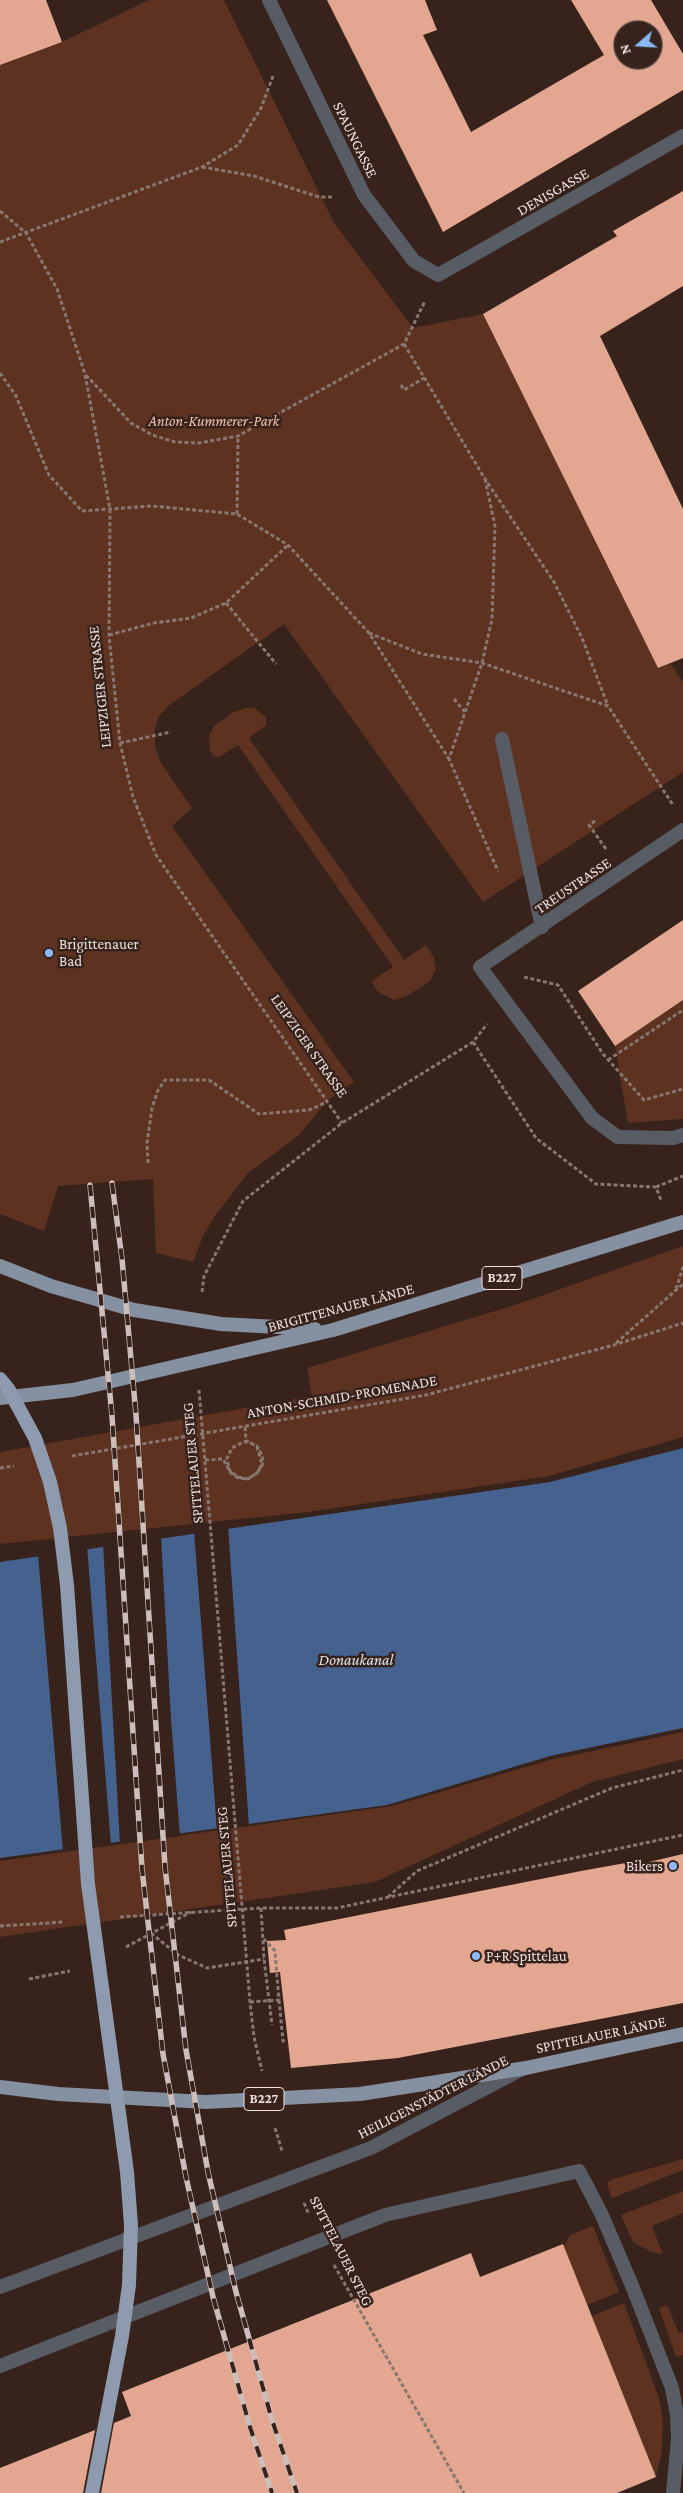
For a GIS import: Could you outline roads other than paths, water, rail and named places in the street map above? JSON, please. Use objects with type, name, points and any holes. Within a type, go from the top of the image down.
[{"type":"highway","points":[[0,1379],[9,1390],[35,1438],[50,1482],[60,1528],[67,1585],[88,1884],[128,2172],[131,2225],[129,2285],[122,2336],[92,2493]]},
{"type":"main road","name":"BRIGITTENAUER LÄNDE","points":[[0,1398],[73,1390],[333,1330],[677,1224]]},
{"type":"main road","points":[[0,1266],[51,1286],[134,1310],[220,1324],[333,1330]]},
{"type":"main road","name":"SPITTELAUER LÄNDE","points":[[526,2068],[683,2034]]},
{"type":"main road","name":"HEILIGENSTÄDTER LÄNDE","points":[[0,2087],[58,2094],[206,2102],[360,2094],[526,2068]]},
{"type":"street","name":"SPAUNGASSE","points":[[269,0],[364,196],[414,261],[438,275]]},
{"type":"street","name":"DENISGASSE","points":[[438,275],[683,136]]},
{"type":"street","points":[[502,739],[542,927]]},
{"type":"street","name":"TREUSTRASSE","points":[[683,830],[542,927],[480,967],[592,1118],[618,1137],[673,1138],[683,1134]]},
{"type":"street","name":"HEILIGENSTÄDTER LÄNDE","points":[[0,2287],[371,2148],[526,2068]]},
{"type":"street","points":[[0,2366],[385,2215],[579,2171],[601,2214],[633,2288],[672,2388],[677,2415],[678,2439],[673,2493]]},
{"type":"water","name":"Donaukanal","points":[[683,1448],[683,1728],[550,1756],[387,1805],[0,1858],[0,1562],[550,1482]]},
{"type":"railway","points":[[112,1183],[122,1259],[136,1415],[165,1867],[186,2050],[208,2172],[236,2292],[272,2420],[297,2493]]},
{"type":"railway","points":[[90,1185],[112,1416],[142,1869],[163,2054],[186,2177],[213,2297],[250,2427],[272,2493]]},
{"type":"place","name":"Brigittenauer Bad","points":[[49,953]]},
{"type":"place","name":"Bikers","points":[[673,1866]]},
{"type":"place","name":"P+R Spittelau","points":[[476,1956]]},
{"type":"park label","name":"Anton-Kummerer-Park","points":[[214,421]]}]
